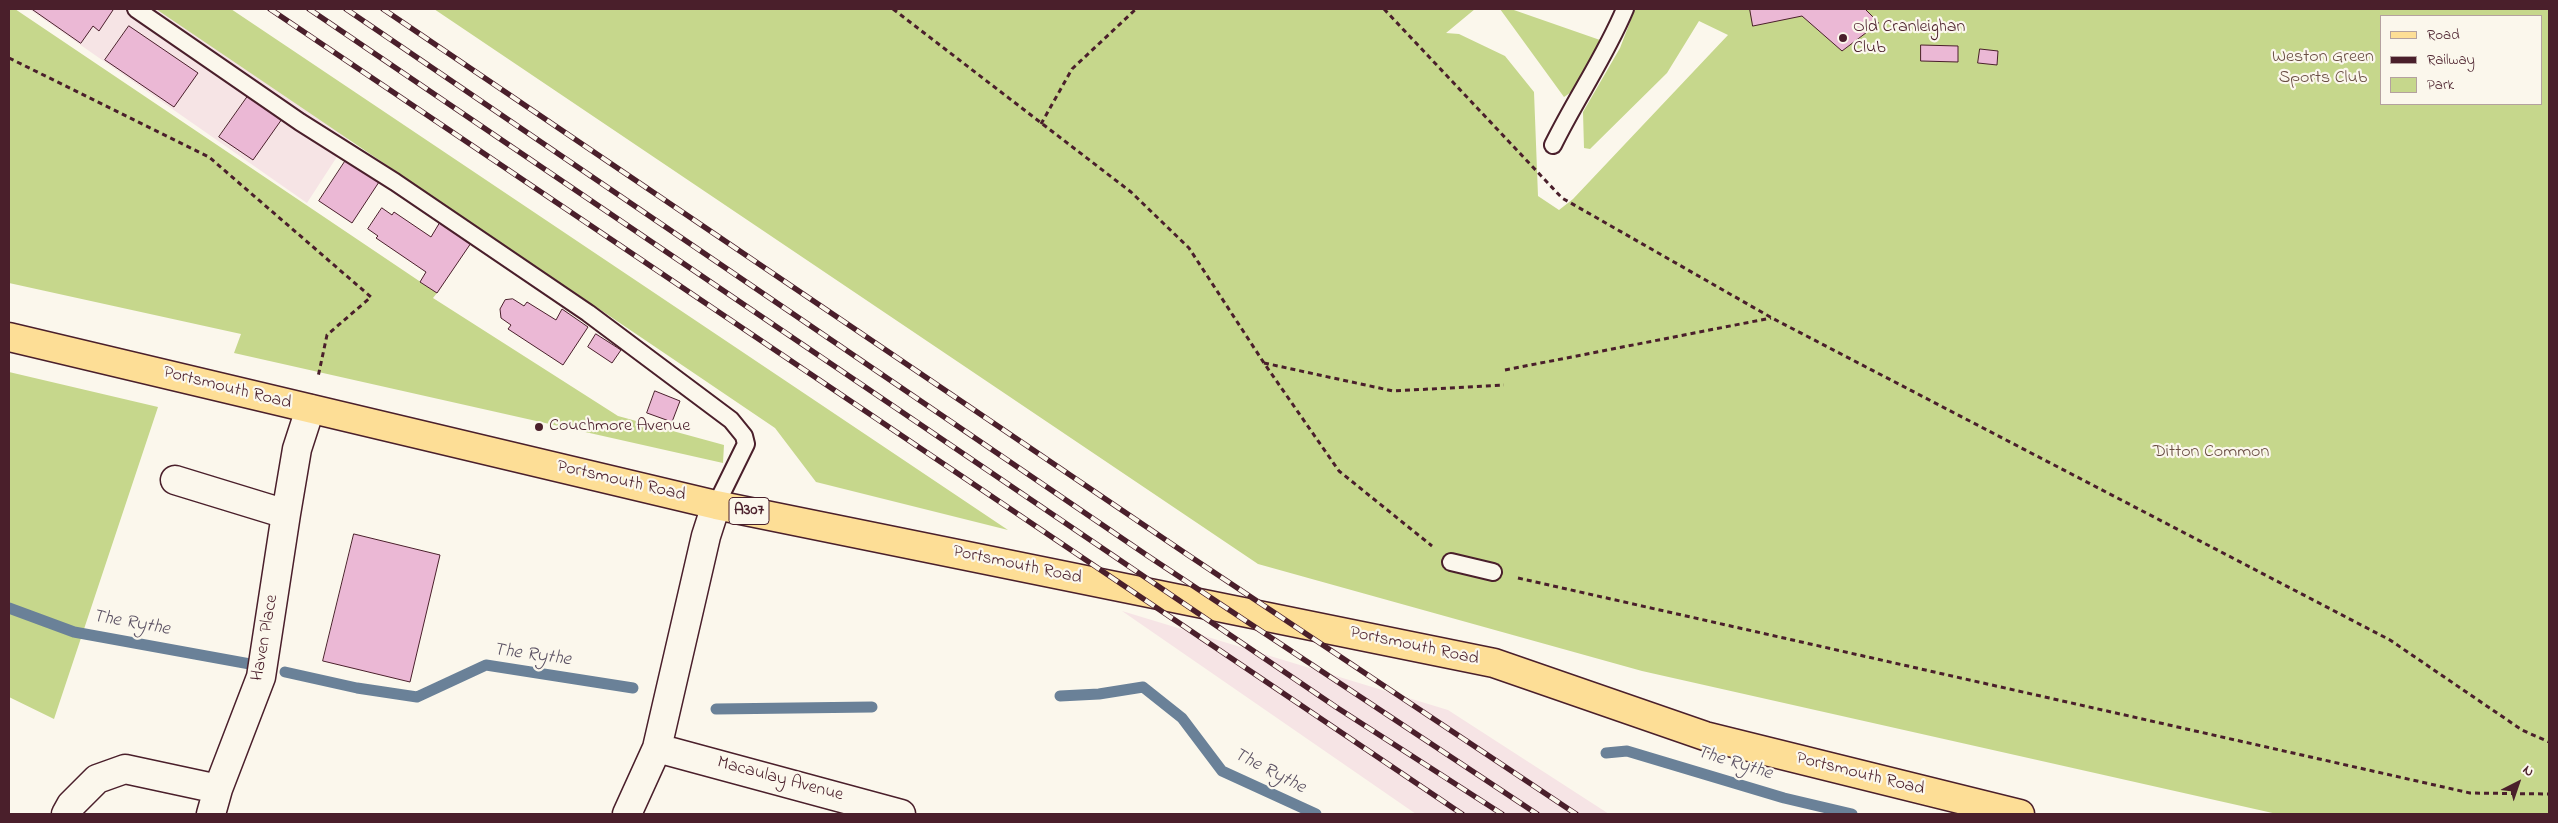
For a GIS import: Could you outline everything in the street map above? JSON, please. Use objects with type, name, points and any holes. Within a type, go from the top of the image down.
[{"type":"main road","name":"Portsmouth Road","points":[[9,336],[716,504],[1494,664],[1705,736],[2020,814]]},
{"type":"street","name":"Haven Place","points":[[214,802],[261,677],[290,484],[297,448],[310,409]]},
{"type":"street","points":[[175,480],[286,514]]},
{"type":"street","points":[[627,814],[657,748],[700,570],[706,536],[716,504]]},
{"type":"street","name":"Macaulay Avenue","points":[[657,748],[901,814]]},
{"type":"street","points":[[66,814],[71,805],[97,779],[125,769],[214,802]]},
{"type":"lane","points":[[136,9],[300,122],[403,188],[588,313],[731,420],[744,436],[746,444],[716,504]]},
{"type":"lane","points":[[1553,145],[1569,112],[1605,54],[1626,9]]},
{"type":"lane","points":[[1452,562],[1493,572]]},
{"type":"path","points":[[893,9],[1131,192],[1189,248],[1264,363],[1339,471],[1452,562]]},
{"type":"path","points":[[1041,124],[1072,70],[1136,9]]},
{"type":"path","points":[[1384,9],[1562,198],[1772,318],[2390,640],[2522,730],[2549,742]]},
{"type":"path","points":[[9,58],[209,157],[371,296],[327,335],[310,409]]},
{"type":"path","points":[[1505,370],[1772,318]]},
{"type":"path","points":[[1264,363],[1393,391],[1504,385]]},
{"type":"path","points":[[1493,572],[2470,793],[2549,794]]},
{"type":"shaded area","points":[[29,9],[170,9],[353,132],[307,203]]},
{"type":"shaded area","points":[[1122,611],[1448,710],[1609,814],[1416,814]]},
{"type":"green space","points":[[9,9],[15,9],[437,293],[433,298],[618,416],[724,445],[723,463],[234,353],[241,334],[9,283]]},
{"type":"green space","points":[[156,9],[231,9],[1008,530],[816,482],[775,428]]},
{"type":"green space","name":"Ditton Common","points":[[434,9],[1475,9],[1446,33],[1459,34],[1505,56],[1534,92],[1538,196],[1559,210],[1573,199],[1728,35],[1699,21],[1667,73],[1590,149],[1584,148],[1583,112],[1620,48],[1635,9],[2549,9],[2549,814],[2277,814],[1642,671],[1258,564]]},
{"type":"green space","points":[[1500,9],[1511,9],[1600,40],[1595,56],[1576,87],[1564,97]]},
{"type":"green space","points":[[9,372],[158,407],[54,719],[9,697]]},
{"type":"building","points":[[32,9],[113,10],[99,31],[93,26],[81,43]]},
{"type":"building","name":"Old Cranleighan Club","points":[[1750,9],[1865,9],[1879,23],[1842,51],[1802,16],[1753,26]]},
{"type":"building","points":[[129,26],[198,73],[174,107],[105,60]]},
{"type":"building","points":[[1921,45],[1958,46],[1958,62],[1921,61]]},
{"type":"building","points":[[1980,49],[1998,51],[1997,65],[1978,63]]},
{"type":"building","points":[[248,96],[282,119],[253,160],[219,137]]},
{"type":"building","points":[[346,160],[379,182],[352,223],[319,201]]},
{"type":"building","points":[[382,208],[392,215],[394,212],[431,237],[440,222],[471,243],[437,293],[420,282],[426,272],[376,238],[378,236],[368,229]]},
{"type":"building","points":[[513,299],[524,306],[527,302],[556,320],[562,309],[588,327],[563,365],[508,329],[511,325],[501,318],[500,309],[505,300]]},
{"type":"building","points":[[596,334],[621,350],[612,363],[588,347]]},
{"type":"building","points":[[655,391],[680,401],[672,422],[647,413]]},
{"type":"building","points":[[354,534],[440,555],[410,682],[323,661]]},
{"type":"waterway","name":"The Rythe","points":[[9,608],[74,632],[250,664]]},
{"type":"waterway","name":"The Rythe","points":[[285,672],[357,688],[417,697],[486,665],[633,688]]},
{"type":"waterway","name":"The Rythe","points":[[1060,696],[1099,694],[1143,687],[1182,718],[1222,771],[1316,814]]},
{"type":"waterway","name":"The Rythe","points":[[716,709],[872,707]]},
{"type":"waterway","name":"The Rythe","points":[[1606,753],[1627,751],[1784,798],[1852,814]]},
{"type":"railway","points":[[270,9],[1462,814]]},
{"type":"railway","points":[[309,9],[1336,707],[1502,814]]},
{"type":"railway","points":[[346,9],[1148,556],[1537,814]]},
{"type":"railway","points":[[383,9],[1188,555],[1576,814]]},
{"type":"place","name":"Old Cranleighan Club","points":[[1843,38]]},
{"type":"place","name":"Couchmore Avenue","points":[[539,427]]},
{"type":"park label","name":"Weston Green Sports Club","points":[[2323,68]]}]
